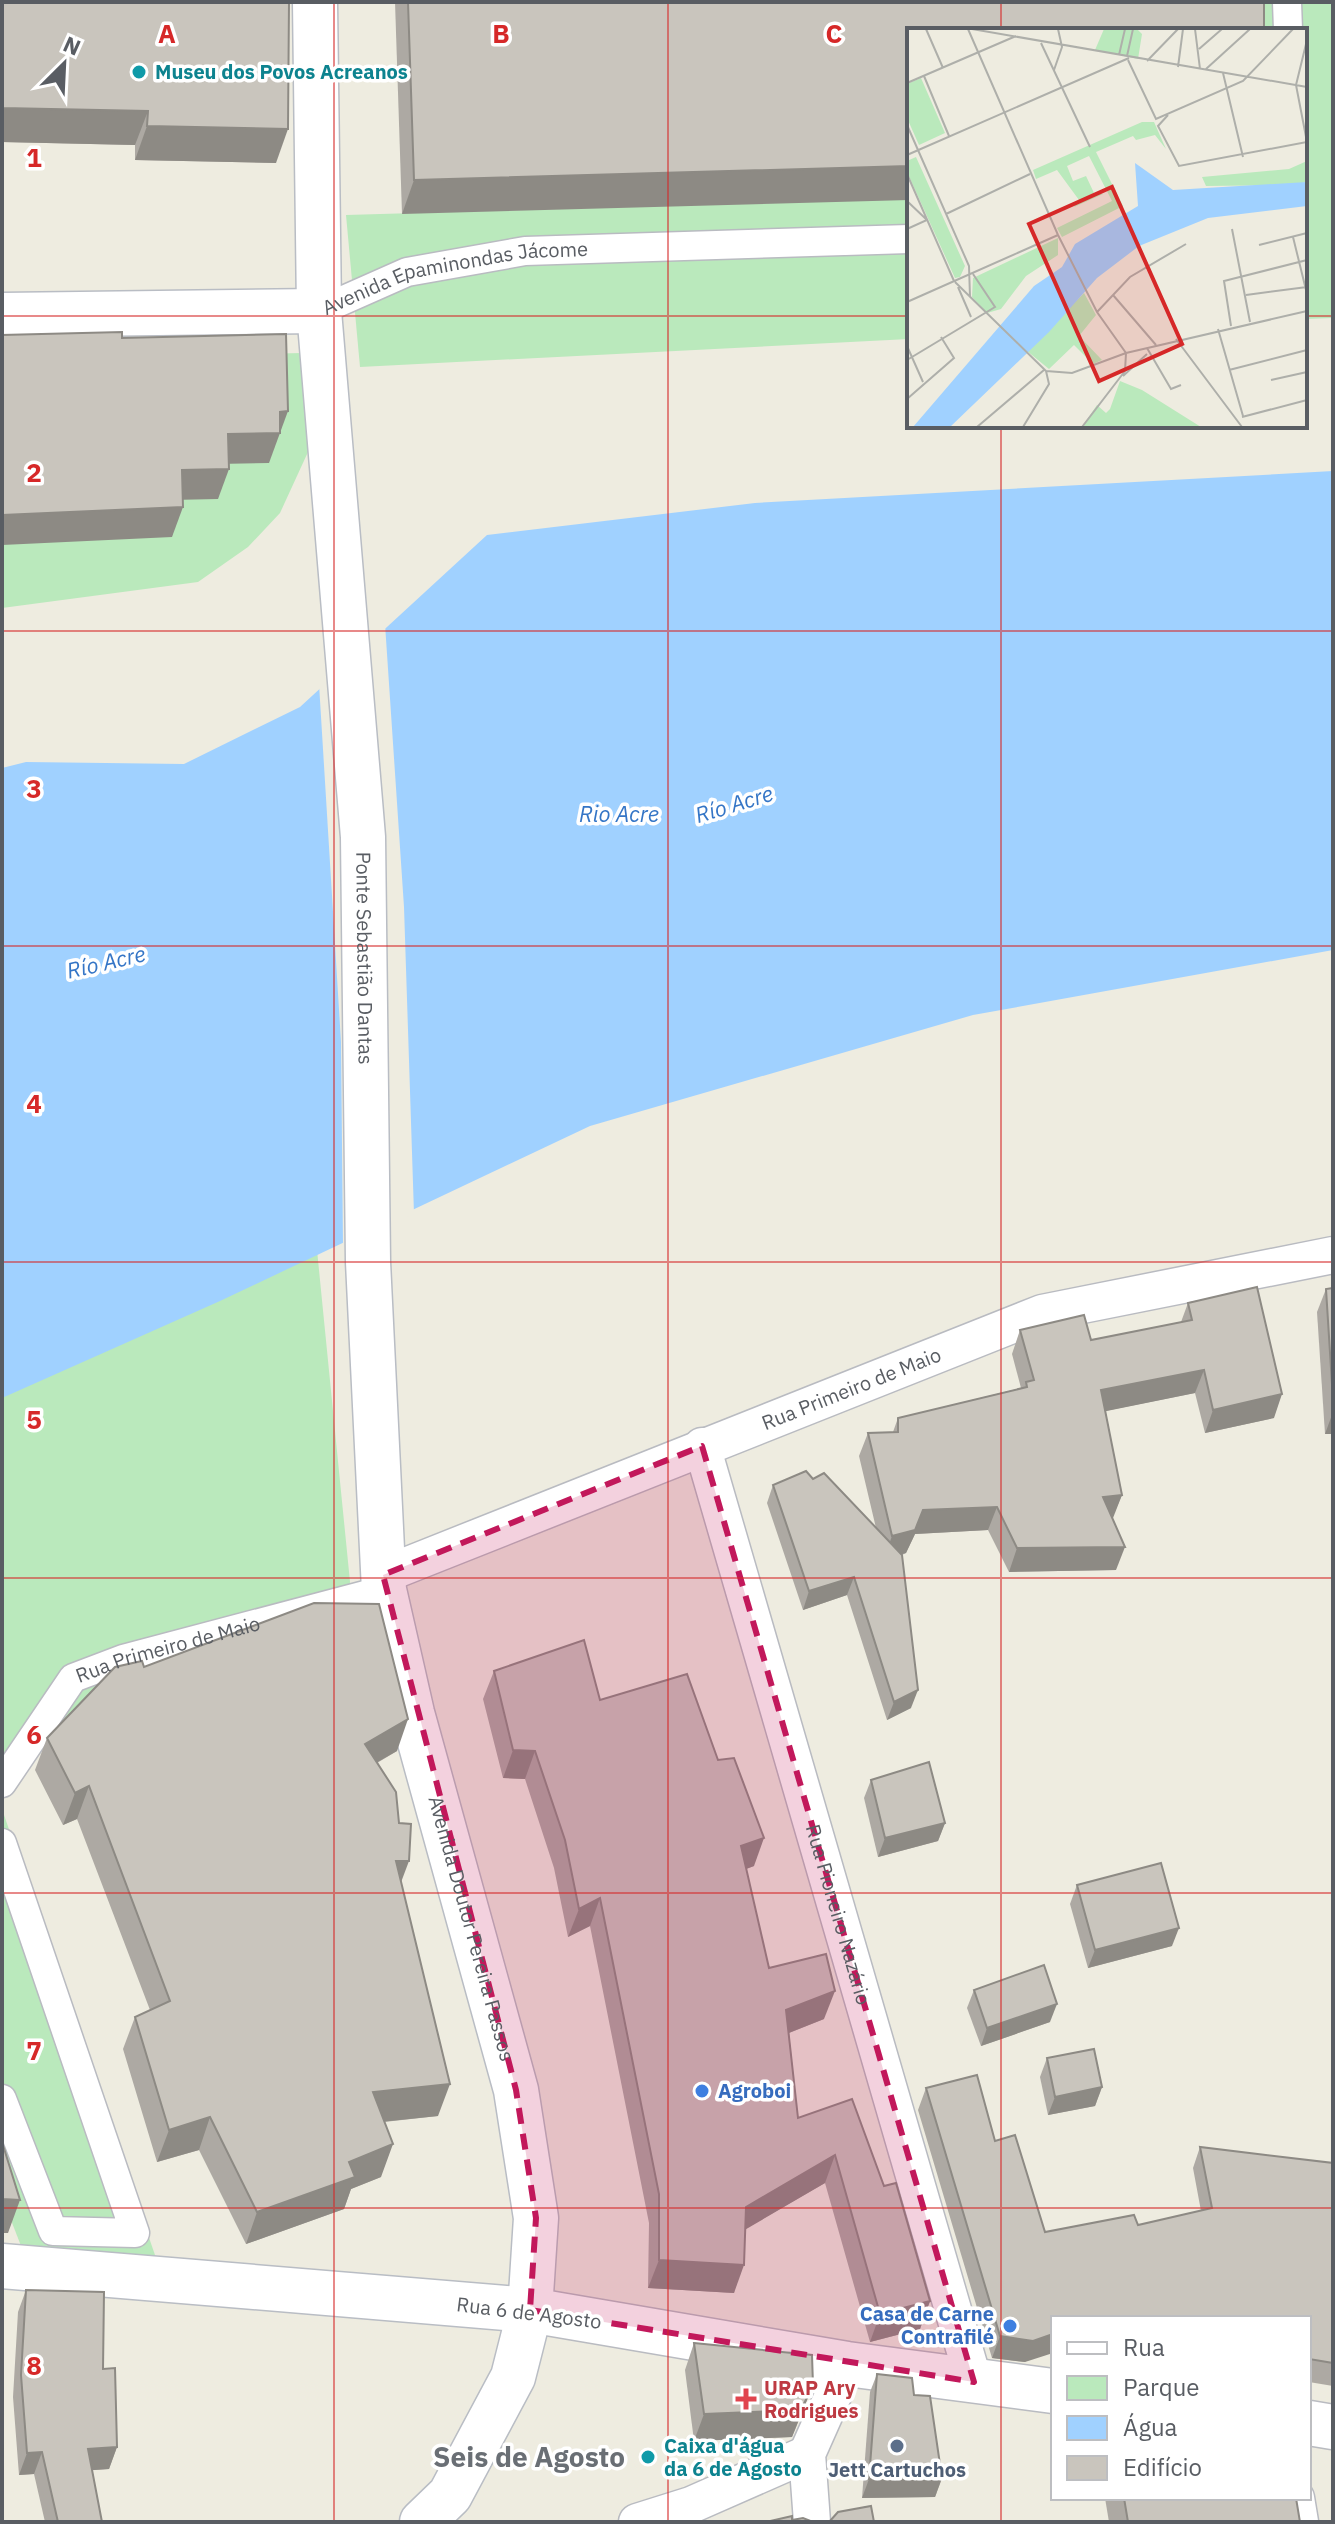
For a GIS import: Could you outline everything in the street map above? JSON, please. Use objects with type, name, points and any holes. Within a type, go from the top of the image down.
[{"type":"main road","name":"Ponte Sebastião Dantas","points":[[315,2],[319,311],[363,837],[368,1262],[383,1572]]},
{"type":"main road","name":"Avenida Epaminondas Jácome","points":[[2,315],[319,311]]},
{"type":"main road","name":"Avenida Doutor Pereira Passos","points":[[383,1572],[412,1713],[516,2090],[536,2218],[530,2310],[513,2377],[450,2495],[422,2522]]},
{"type":"main road","name":"Rua 6 de Agosto","points":[[2,2266],[530,2310],[847,2364],[1051,2391]]},
{"type":"main road","points":[[1311,2423],[1333,2427]]},
{"type":"street","points":[[1287,2],[1288,28]]},
{"type":"street","name":"Avenida Epaminondas Jácome","points":[[319,311],[407,272],[525,251],[907,239]]},
{"type":"street","name":"Rua Primeiro de Maio","points":[[2,1783],[73,1678],[383,1572],[1042,1313],[1333,1255]]},
{"type":"street","name":"Rua Pioneiro Nazário","points":[[702,1446],[974,2382]]},
{"type":"street","points":[[2,1843],[135,2233],[53,2231],[2,2099]]},
{"type":"street","points":[[812,2522],[807,2454],[847,2364]]},
{"type":"street","points":[[637,2522],[691,2505],[807,2454]]},
{"type":"street","points":[[1296,2500],[1300,2522]]},
{"type":"highlighted area","points":[[702,1446],[974,2382],[530,2310],[536,2218],[516,2090],[383,1575]]},
{"type":"green space","points":[[1244,2],[1333,2],[1333,318],[1307,319],[1307,28],[1245,28]]},
{"type":"green space","points":[[907,199],[907,339],[360,367],[346,215]]},
{"type":"green space","points":[[303,353],[308,452],[280,513],[248,547],[198,582],[2,608],[2,359]]},
{"type":"green space","points":[[317,1250],[354,1622],[97,1696],[2,1790],[2,1394]]},
{"type":"green space","points":[[2,1809],[156,2258],[23,2251],[2,2197]]},
{"type":"water","name":"Rio Acre","points":[[1333,471],[1333,950],[973,1015],[590,1126],[220,1301],[2,1398],[2,768],[26,762],[184,764],[300,707],[487,535],[755,503]]},
{"type":"pier","points":[[385,624],[404,907],[414,1214],[343,1247],[341,1042],[319,684]]},
{"type":"building","name":"Museu dos Povos Acreanos","points":[[2,2],[289,2],[288,129],[147,126],[148,111],[2,108]]},
{"type":"building","points":[[408,2],[1264,2],[1264,28],[907,28],[907,166],[414,180]]},
{"type":"building","points":[[122,332],[122,338],[286,334],[288,411],[280,412],[280,433],[228,434],[229,469],[182,470],[183,507],[2,515],[2,335]]},
{"type":"building","points":[[1257,1287],[1282,1394],[1213,1410],[1204,1370],[1101,1390],[1122,1495],[1103,1497],[1125,1547],[1017,1548],[997,1507],[923,1510],[915,1530],[892,1536],[868,1433],[898,1432],[898,1418],[1027,1387],[1026,1382],[1034,1380],[1020,1330],[1084,1315],[1091,1340],[1192,1320],[1188,1303]]},
{"type":"building","points":[[1333,1288],[1333,1400],[1326,1289]]},
{"type":"building","points":[[806,1471],[813,1479],[824,1473],[902,1555],[918,1690],[894,1702],[854,1577],[809,1591],[773,1485]]},
{"type":"building","points":[[314,1603],[379,1604],[408,1719],[365,1744],[396,1792],[399,1823],[411,1824],[409,1861],[396,1861],[450,2084],[373,2092],[393,2144],[349,2162],[355,2177],[257,2212],[210,2117],[169,2130],[135,2017],[170,2001],[89,1786],[75,1793],[47,1738],[115,1667],[142,1661],[144,1667]]},
{"type":"building","points":[[584,1640],[600,1700],[687,1674],[718,1760],[734,1758],[764,1838],[741,1846],[769,1968],[826,1954],[835,1991],[786,2010],[798,2118],[852,2099],[884,2186],[896,2183],[930,2301],[880,2314],[835,2155],[746,2207],[744,2265],[659,2260],[659,2194],[600,1898],[579,1909],[565,1840],[535,1751],[513,1750],[494,1671]]},
{"type":"building","points":[[929,1762],[945,1823],[885,1838],[871,1780]]},
{"type":"building","points":[[1161,1863],[1179,1928],[1095,1950],[1077,1885]]},
{"type":"building","points":[[1044,1965],[1057,2004],[987,2028],[974,1990]]},
{"type":"building","points":[[1094,2049],[1102,2087],[1055,2097],[1047,2058]]},
{"type":"building","points":[[977,2075],[995,2141],[1015,2135],[1045,2232],[1134,2215],[1138,2225],[1212,2208],[1200,2147],[1333,2163],[1333,2363],[1311,2359],[1311,2316],[1051,2316],[1051,2335],[1033,2341],[1000,2336],[926,2088]]},
{"type":"building","points":[[2,2142],[20,2200],[2,2199]]},
{"type":"building","points":[[26,2290],[104,2292],[103,2369],[115,2368],[117,2447],[88,2449],[102,2522],[58,2522],[42,2452],[27,2453],[21,2375]]},
{"type":"building","points":[[694,2343],[812,2355],[813,2385],[801,2410],[704,2414]]},
{"type":"building","name":"Jett Cartuchos","points":[[877,2374],[912,2378],[914,2395],[930,2396],[942,2478],[869,2479]]},
{"type":"building","points":[[1124,2500],[1296,2500],[1300,2522],[1128,2522]]},
{"type":"building","points":[[871,2506],[874,2522],[829,2522],[838,2512]]},
{"type":"building","points":[[792,2516],[792,2520],[803,2518],[813,2522],[766,2522]]},
{"type":"place","name":"Museu dos Povos Acreanos","points":[[139,72]]},
{"type":"place","name":"Agroboi","points":[[702,2091]]},
{"type":"place","name":"Casa de Carne Contrafilé","points":[[1010,2326]]},
{"type":"place","name":"URAP Ary Rodrigues","points":[[746,2399]]},
{"type":"place","name":"Jett Cartuchos","points":[[897,2446]]},
{"type":"place","name":"Caixa d'água da 6 de Agosto","points":[[648,2457]]},
{"type":"district","name":"Seis de Agosto","points":[[529,2457]]},
{"type":"water label","name":"Río Acre","points":[[734,804]]},
{"type":"water label","name":"Río Acre","points":[[106,962]]}]
